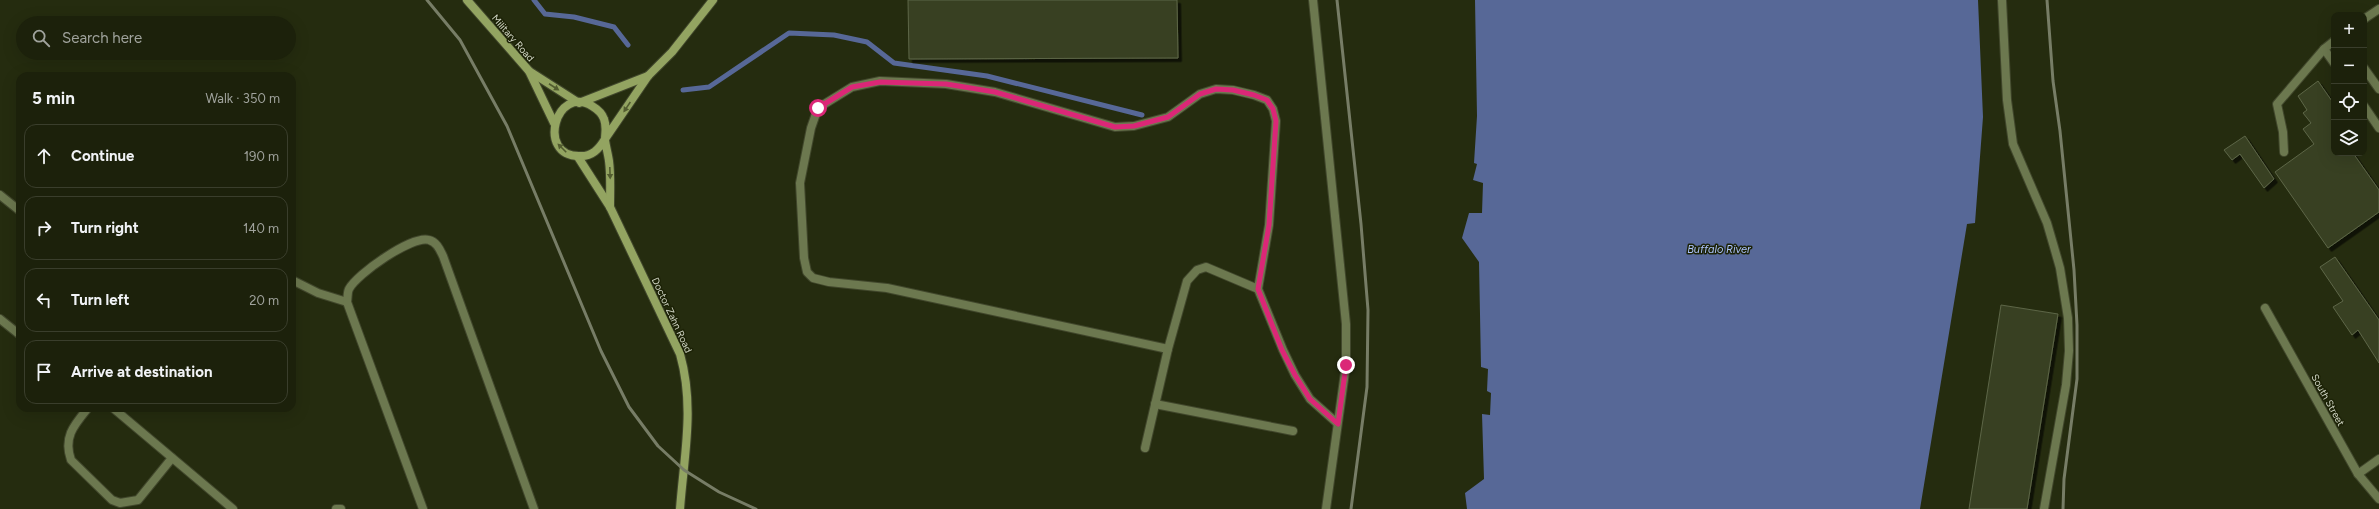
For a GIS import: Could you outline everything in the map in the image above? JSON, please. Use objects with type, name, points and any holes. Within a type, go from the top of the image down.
[{"type":"street","name":"Military Road","points":[[467,0],[529,71],[554,123]]},
{"type":"street","points":[[648,76],[568,106],[559,113],[554,123],[554,135],[558,146],[567,153],[578,156],[594,152],[605,139],[648,76],[672,52],[713,0]]},
{"type":"street","points":[[1313,0],[1346,324],[1346,365],[1326,509]]},
{"type":"street","points":[[2002,0],[2008,100],[2013,144],[2047,223],[2060,268],[2068,318],[2069,351],[2066,385],[2044,509]]},
{"type":"street","points":[[2367,17],[2379,9]]},
{"type":"street","points":[[2284,152],[2283,132],[2277,104],[2324,49],[2331,43]]},
{"type":"street","points":[[2324,49],[2331,59]]},
{"type":"street","name":"Military Road","points":[[529,71],[578,103]]},
{"type":"street","points":[[2367,72],[2379,89]]},
{"type":"street","points":[[1168,349],[887,288],[829,282],[813,278],[807,272],[804,258],[800,183],[811,128],[818,108],[852,87],[880,82],[946,84],[995,92],[1115,127],[1152,123],[1183,108],[1200,94],[1216,89],[1233,90],[1267,100],[1273,109],[1276,121],[1269,225],[1258,289],[1282,350],[1295,375],[1310,399],[1338,424]]},
{"type":"street","name":"Doctor Zahn Road","points":[[578,103],[589,104],[603,116],[607,127],[605,139],[609,162],[610,207]]},
{"type":"street","points":[[2367,110],[2379,128]]},
{"type":"street","name":"Doctor Zahn Road","points":[[578,156],[610,207],[680,354],[686,375],[689,411],[680,509]]},
{"type":"street","points":[[0,195],[16,208]]},
{"type":"street","points":[[423,509],[347,302],[348,291],[353,284],[382,260],[409,243],[419,240],[429,240],[435,243],[443,256],[534,509]]},
{"type":"street","points":[[1145,448],[1168,349],[1187,281],[1197,270],[1206,267],[1258,289]]},
{"type":"street","points":[[296,282],[318,293],[347,302]]},
{"type":"street","name":"South Street","points":[[2265,308],[2358,474],[2379,499]]},
{"type":"street","points":[[0,319],[16,332]]},
{"type":"street","points":[[1155,404],[1293,431]]},
{"type":"street","points":[[85,412],[70,431],[67,451],[70,460],[112,500],[120,502],[138,500],[172,458]]},
{"type":"street","points":[[118,412],[233,509]]},
{"type":"street","points":[[2358,474],[2379,459]]},
{"type":"street","points":[[336,509],[341,509]]},
{"type":"water","name":"Buffalo River","points":[[1475,0],[1978,0],[1983,117],[1975,223],[1967,224],[1920,509],[1467,509],[1465,493],[1484,479],[1482,414],[1490,415],[1491,393],[1487,391],[1488,369],[1481,367],[1479,262],[1462,238],[1469,213],[1482,213],[1483,183],[1473,180],[1477,164],[1474,163],[1477,116]]},
{"type":"building","points":[[908,0],[1177,0],[1178,58],[909,59]]},
{"type":"building","points":[[2318,81],[2331,100],[2331,156],[2355,156],[2379,190],[2379,212],[2328,248],[2275,172],[2314,144],[2303,129],[2311,123],[2303,113],[2307,110],[2298,96]]},
{"type":"building","points":[[2245,136],[2274,179],[2264,188],[2240,154],[2232,160],[2224,150]]},
{"type":"building","points":[[2335,257],[2379,320],[2379,363],[2358,330],[2352,335],[2333,307],[2343,301],[2320,267]]},
{"type":"building","points":[[2001,305],[2058,314],[2027,509],[1969,509]]},
{"type":"waterway","points":[[534,0],[545,14],[574,17],[614,27],[628,45]]},
{"type":"waterway","points":[[683,90],[709,87],[789,33],[834,35],[867,42],[894,63],[987,76],[1142,115]]},
{"type":"railway","points":[[427,0],[460,40],[507,126],[601,351],[629,407],[658,446],[684,470],[719,492],[756,509]]},
{"type":"railway","points":[[1337,0],[1361,224],[1368,310],[1367,387],[1351,509]]},
{"type":"railway","points":[[2047,0],[2053,81],[2060,131],[2074,270],[2077,325],[2077,379],[2064,479],[2063,509]]},
{"type":"route","points":[[818,108],[835,96],[852,87],[880,82],[946,84],[995,92],[1115,127],[1152,123],[1168,117],[1183,108],[1200,94],[1216,89],[1233,90],[1267,100],[1273,109],[1276,121],[1269,225],[1258,289],[1282,350],[1295,375],[1310,399],[1338,424],[1346,365]]}]
